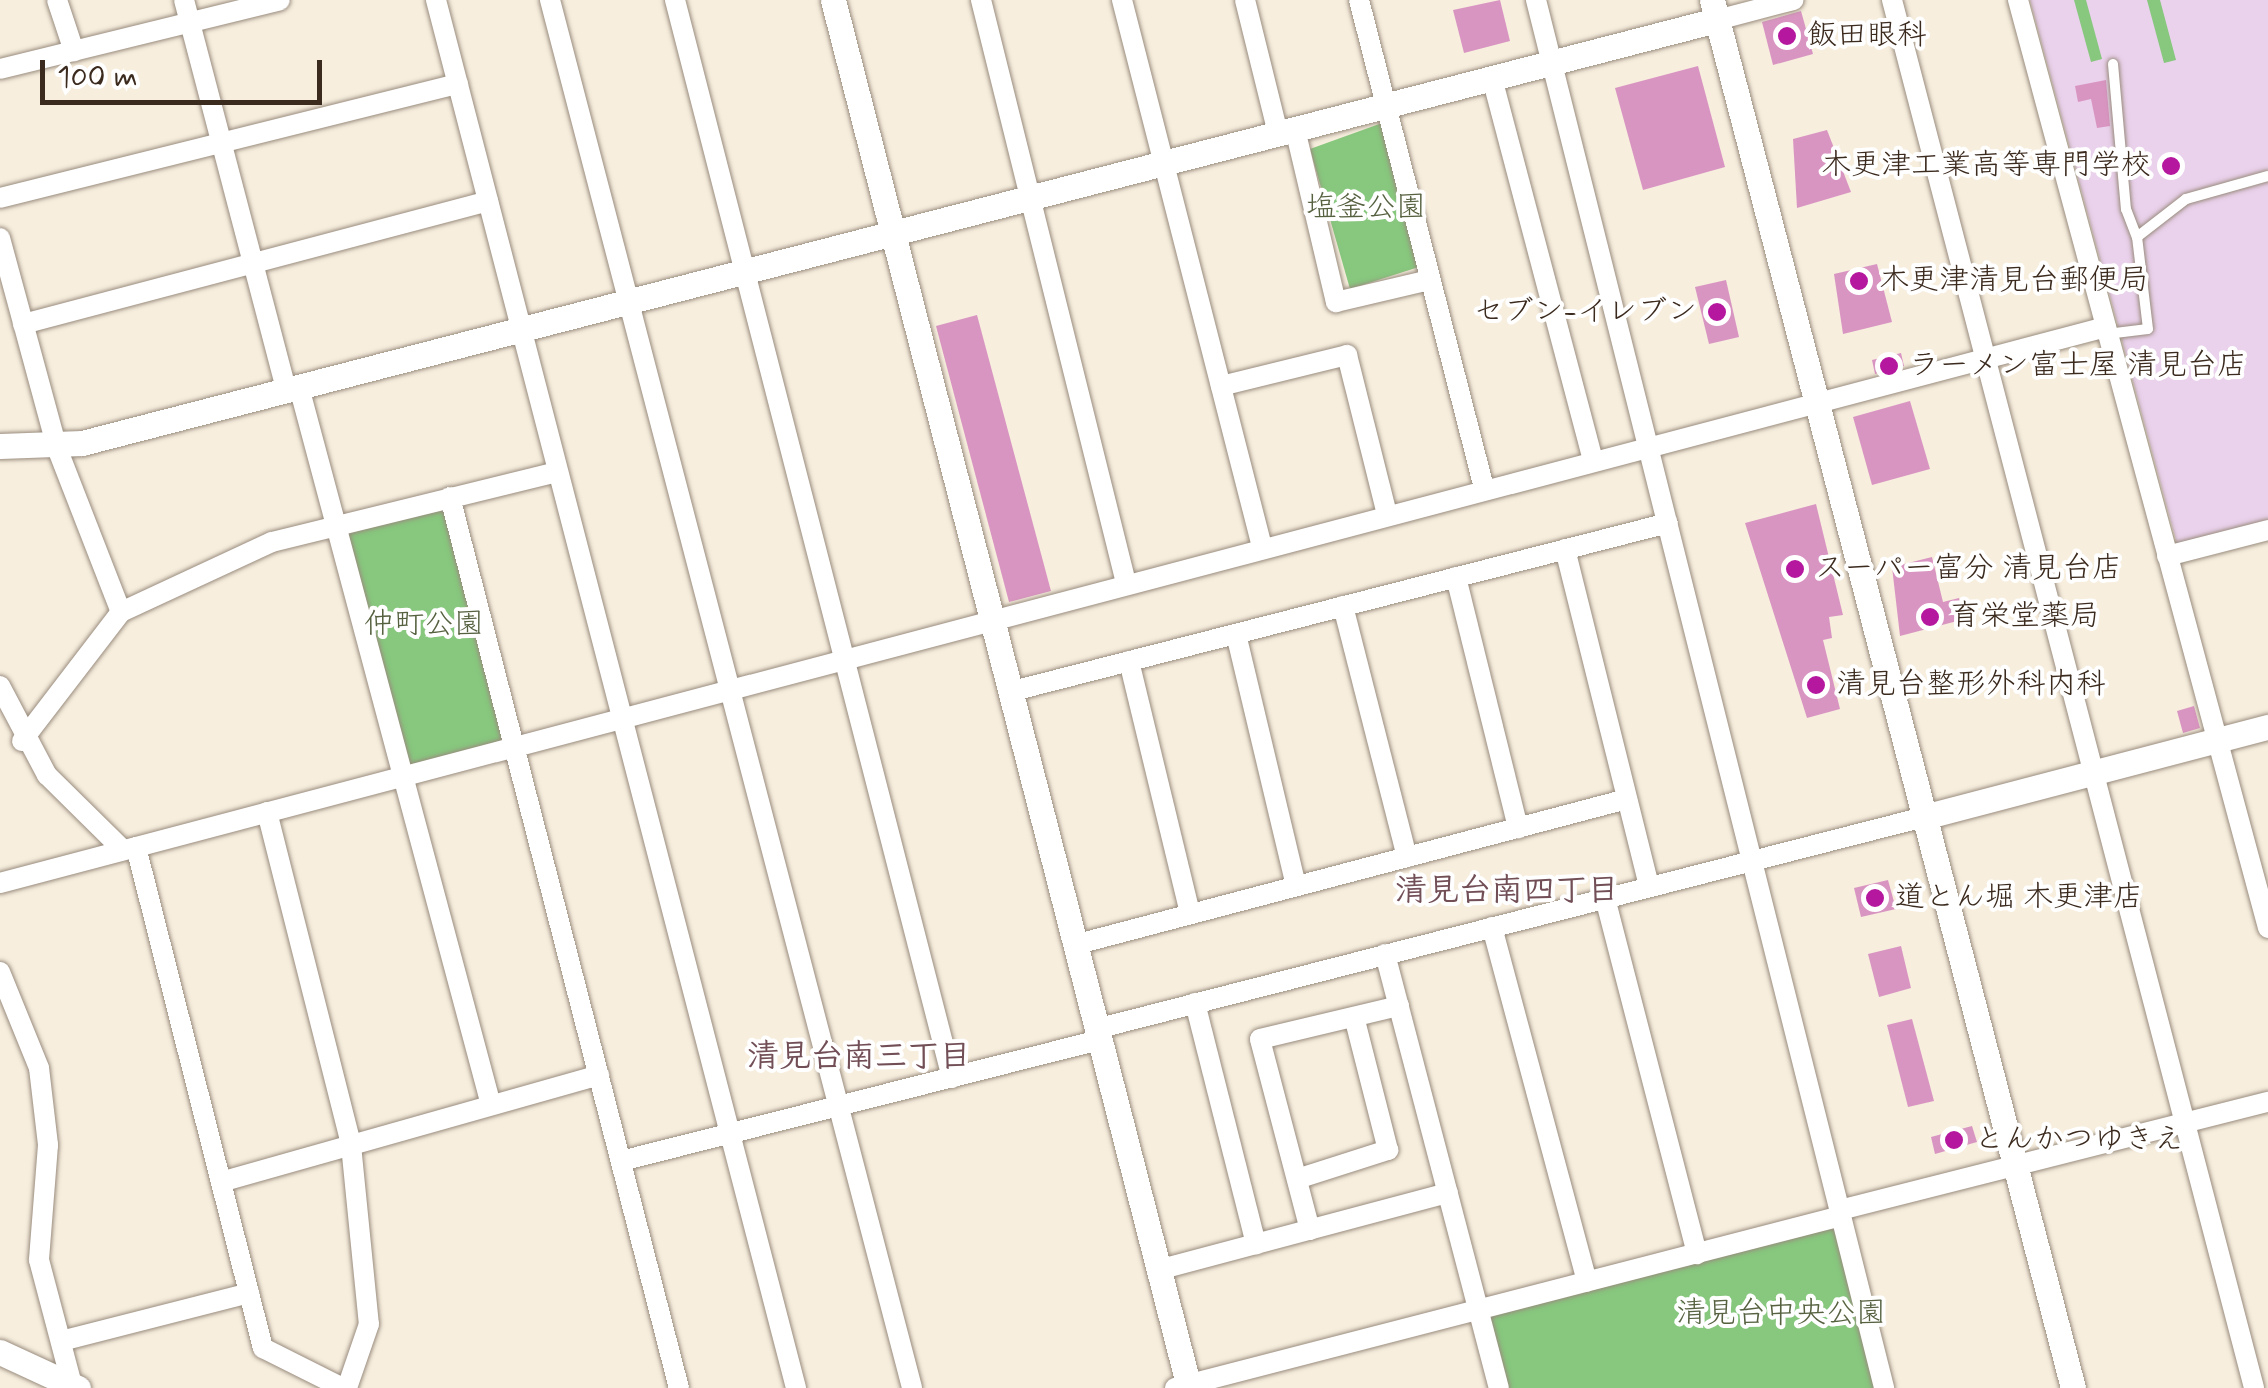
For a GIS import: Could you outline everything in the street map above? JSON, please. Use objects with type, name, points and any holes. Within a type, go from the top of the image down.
[{"type":"street","points":[[57,0],[74,51]]},
{"type":"street","points":[[184,0],[254,263],[337,524],[491,1105]]},
{"type":"street","points":[[0,69],[280,0]]},
{"type":"street","points":[[436,0],[796,1388]]},
{"type":"street","points":[[550,0],[912,1388]]},
{"type":"street","points":[[675,0],[952,1078]]},
{"type":"street","points":[[833,0],[1158,1270],[1184,1387],[1697,1254],[2015,1164],[2185,1122],[2267,1107]]},
{"type":"street","points":[[981,0],[1126,584]]},
{"type":"street","points":[[1122,0],[1262,547]]},
{"type":"street","points":[[1245,0],[1336,302],[1430,280]]},
{"type":"street","points":[[1359,0],[1484,488]]},
{"type":"street","points":[[1536,0],[1884,1388]]},
{"type":"street","points":[[0,446],[57,448],[1492,78],[1715,10],[1793,0]]},
{"type":"street","points":[[1892,0],[2254,1388]]},
{"type":"street","points":[[2018,0],[2268,928]]},
{"type":"street","points":[[1715,10],[2073,1388]]},
{"type":"street","points":[[1492,78],[1593,459]]},
{"type":"street","points":[[0,198],[458,84]]},
{"type":"street","points":[[23,324],[488,201]]},
{"type":"street","points":[[0,238],[57,448],[121,612]]},
{"type":"street","points":[[0,883],[1815,400],[2106,330]]},
{"type":"street","points":[[1221,386],[1346,355],[1387,514]]},
{"type":"street","points":[[22,741],[121,612],[272,542],[558,472]]},
{"type":"street","points":[[450,497],[680,1388]]},
{"type":"street","points":[[1009,692],[1668,523]]},
{"type":"street","points":[[2166,556],[2268,530]]},
{"type":"street","points":[[1565,549],[1649,887]]},
{"type":"street","points":[[1456,577],[1518,828]]},
{"type":"street","points":[[1344,606],[1408,857]]},
{"type":"street","points":[[1236,634],[1296,886]]},
{"type":"street","points":[[1129,661],[1190,914]]},
{"type":"street","points":[[0,686],[22,741],[130,848],[263,1348],[345,1388],[370,1324],[351,1145],[267,812]]},
{"type":"street","points":[[621,1161],[952,1078],[1196,1003],[2268,728]]},
{"type":"street","points":[[1074,944],[1627,799]]},
{"type":"street","points":[[1605,898],[1697,1254]]},
{"type":"street","points":[[1492,927],[1587,1282]]},
{"type":"street","points":[[1385,954],[1499,1388]]},
{"type":"street","points":[[0,972],[39,1068],[48,1146],[39,1260],[65,1340],[75,1387]]},
{"type":"street","points":[[1196,1003],[1256,1244]]},
{"type":"street","points":[[1310,1230],[1260,1039],[1399,1006]]},
{"type":"street","points":[[1297,1179],[1388,1150],[1354,1017]]},
{"type":"street","points":[[220,1182],[599,1076]]},
{"type":"street","points":[[1158,1270],[1448,1193]]},
{"type":"street","points":[[65,1340],[248,1294]]},
{"type":"street","points":[[0,1352],[75,1387]]},
{"type":"lane","points":[[2106,330],[2148,329],[2113,64]]},
{"type":"lane","points":[[2137,237],[2186,199],[2268,176]]},
{"type":"shaded area","name":"木更津工業高等専門学校","points":[[2030,0],[2268,0],[2268,521],[2177,544]]},
{"type":"green space","points":[[2074,0],[2086,0],[2102,59],[2091,62]]},
{"type":"green space","points":[[2147,0],[2160,0],[2176,60],[2164,63]]},
{"type":"green space","name":"塩釜公園","points":[[1382,123],[1422,266],[1350,289],[1310,149]]},
{"type":"green space","name":"仲町公園","points":[[450,497],[514,746],[403,775],[337,523]]},
{"type":"green space","name":"清見台中央公園","points":[[1834,1225],[1876,1388],[1506,1388],[1488,1315]]},
{"type":"building","points":[[1500,0],[1510,41],[1464,53],[1453,10]]},
{"type":"building","name":"飯田眼科","points":[[1801,11],[1813,54],[1773,65],[1762,22]]},
{"type":"building","points":[[1698,66],[1725,167],[1643,190],[1615,88]]},
{"type":"building","points":[[2106,80],[2110,126],[2097,128],[2091,99],[2078,102],[2075,86]]},
{"type":"building","points":[[1827,130],[1851,192],[1797,208],[1793,139]]},
{"type":"building","points":[[1877,264],[1892,322],[1843,334],[1834,274]]},
{"type":"building","name":"セブン-イレブン","points":[[1726,280],[1739,337],[1709,344],[1695,287]]},
{"type":"building","points":[[977,315],[1051,591],[1009,602],[936,326]]},
{"type":"building","name":"ラーメン富士屋 清見台店","points":[[1901,353],[1904,366],[1875,374],[1872,360]]},
{"type":"building","points":[[1910,401],[1930,469],[1872,485],[1853,417]]},
{"type":"building","name":"スーパー富分 清見台店","points":[[1816,504],[1843,615],[1829,617],[1832,638],[1823,640],[1840,709],[1807,718],[1745,523]]},
{"type":"building","points":[[1932,557],[1943,602],[1959,598],[1965,619],[1900,636],[1892,567]]},
{"type":"building","points":[[2194,706],[2200,728],[2183,733],[2177,711]]},
{"type":"building","name":"道とん堀 木更津店","points":[[1888,880],[1896,909],[1861,917],[1854,888]]},
{"type":"building","points":[[1901,946],[1911,988],[1879,997],[1868,954]]},
{"type":"building","points":[[1912,1019],[1934,1101],[1908,1107],[1887,1025]]},
{"type":"building","name":"とんかつゆきえ","points":[[1972,1126],[1977,1142],[1935,1154],[1931,1137]]},
{"type":"place","name":"飯田眼科","points":[[1787,36]]},
{"type":"place","name":"木更津工業高等専門学校","points":[[2171,166]]},
{"type":"place","name":"木更津清見台郵便局","points":[[1859,281]]},
{"type":"place","name":"セブン-イレブン","points":[[1717,312]]},
{"type":"place","name":"ラーメン富士屋 清見台店","points":[[1889,366]]},
{"type":"place","name":"スーパー富分 清見台店","points":[[1795,569]]},
{"type":"place","name":"育栄堂薬局","points":[[1930,617]]},
{"type":"place","name":"清見台整形外科内科","points":[[1816,685]]},
{"type":"place","name":"道とん堀 木更津店","points":[[1875,898]]},
{"type":"place","name":"とんかつゆきえ","points":[[1954,1140]]},
{"type":"district","name":"清見台南四丁目","points":[[1507,891]]},
{"type":"district","name":"清見台南三丁目","points":[[859,1057]]}]
